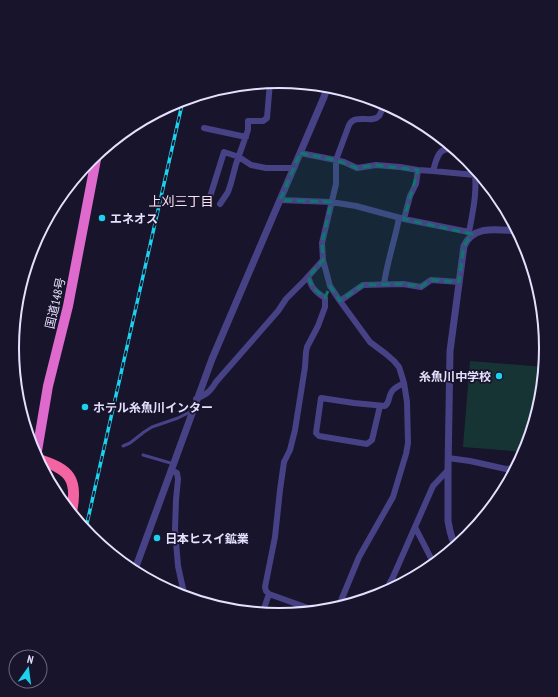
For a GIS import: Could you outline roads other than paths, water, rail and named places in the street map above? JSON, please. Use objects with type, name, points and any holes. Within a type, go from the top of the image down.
[{"type":"highway","name":"国道148号","points":[[38,445],[48,386],[68,306],[95,165]]},
{"type":"highway","points":[[45,462],[56,465],[70,477],[74,489],[72,506]]},
{"type":"street","points":[[220,204],[228,192],[240,157],[248,130],[248,121],[263,121],[267,118],[269,89]]},
{"type":"street","points":[[136,566],[173,467],[196,399],[212,359],[326,92]]},
{"type":"street","points":[[341,601],[359,557],[393,497],[408,443],[407,402],[404,383],[399,367],[386,354],[370,342],[340,301],[330,286],[323,260],[322,243],[336,184],[336,160],[351,121],[354,119],[378,117],[381,110]]},
{"type":"street","points":[[204,128],[246,137]]},
{"type":"street","points":[[433,171],[440,152],[446,150]]},
{"type":"street","points":[[209,200],[224,152],[240,157],[251,165],[266,168],[294,168]]},
{"type":"street","points":[[300,153],[344,162],[357,168],[376,166],[400,167],[472,175]]},
{"type":"street","points":[[384,284],[385,273],[394,241],[410,196],[416,184],[418,170]]},
{"type":"street","points":[[454,540],[448,521],[450,351],[464,246],[471,233],[475,178]]},
{"type":"street","points":[[280,200],[331,202],[356,206],[402,219],[471,233],[481,230],[510,231]]},
{"type":"street","points":[[196,399],[206,395],[211,390],[216,382],[286,300],[323,260]]},
{"type":"street","points":[[308,277],[313,288],[325,298]]},
{"type":"street","points":[[340,301],[363,285],[403,284],[421,287],[431,280],[459,282]]},
{"type":"street","points":[[301,607],[269,594],[265,587],[276,537],[284,462],[290,450],[296,430],[307,347],[318,326],[325,307],[325,298],[330,286]]},
{"type":"street","points":[[380,406],[372,440],[367,444],[320,436],[316,433],[321,398],[385,406],[388,403],[390,394],[394,388],[404,383]]},
{"type":"street","points":[[448,458],[509,469]]},
{"type":"street","points":[[173,467],[177,473],[178,479],[176,500],[176,544],[178,566],[183,590]]},
{"type":"street","points":[[389,584],[433,486],[448,470]]},
{"type":"street","points":[[415,527],[431,559]]},
{"type":"street","points":[[264,608],[269,594]]},
{"type":"lane","points":[[123,446],[130,443],[152,427],[178,418],[192,410]]},
{"type":"lane","points":[[143,455],[173,467]]},
{"type":"railway","points":[[87,523],[181,107]]},
{"type":"place","name":"エネオス","points":[[102,218]]},
{"type":"place","name":"糸魚川中学校","points":[[499,376]]},
{"type":"place","name":"ホテル糸魚川インター","points":[[85,407]]},
{"type":"place","name":"日本ヒスイ鉱業","points":[[157,538]]},
{"type":"district","name":"上刈三丁目","points":[[181,201]]}]
